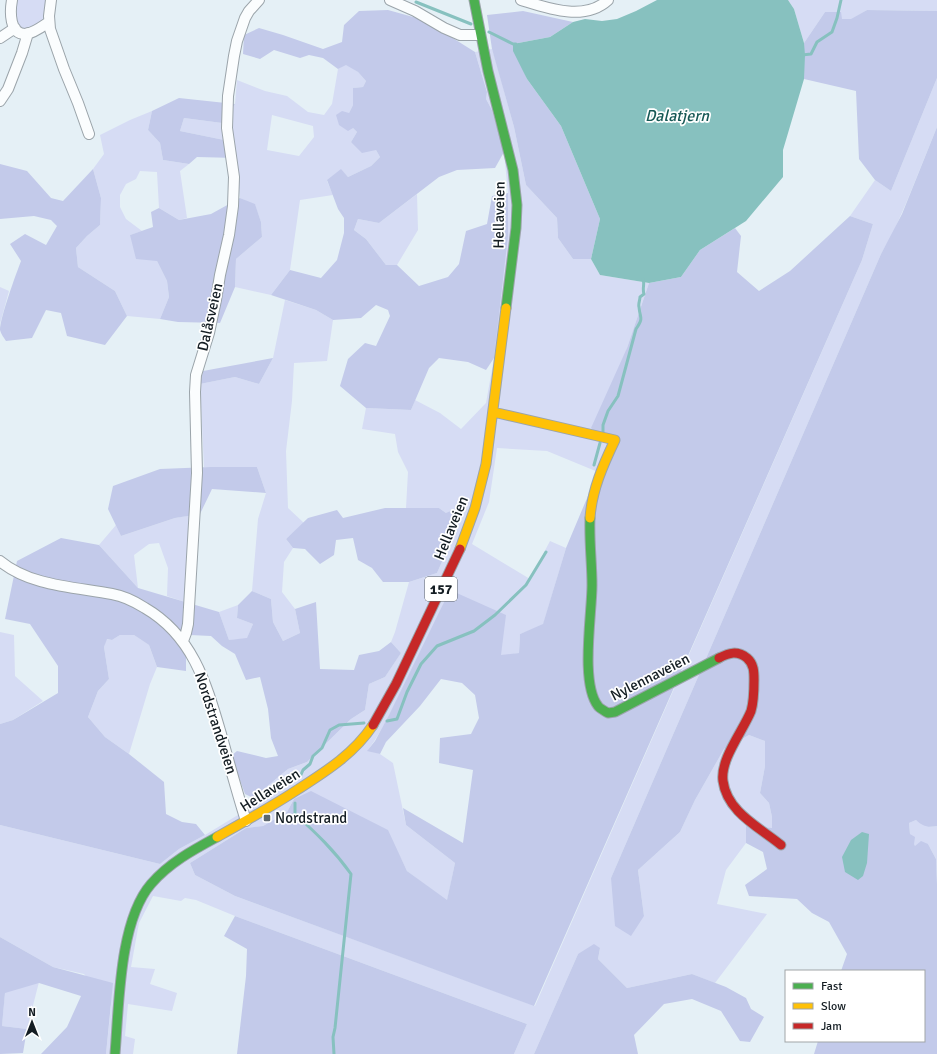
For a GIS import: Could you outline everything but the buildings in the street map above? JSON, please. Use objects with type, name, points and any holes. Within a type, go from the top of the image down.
[{"type":"main road","name":"Hellaveien","points":[[115,1054],[126,946],[131,920],[142,898],[150,886],[174,864],[322,774],[340,760],[366,735],[385,705],[475,513],[484,480],[516,228],[516,205],[512,165],[488,71],[474,0]]},
{"type":"main road","name":"Nylennaveien","points":[[492,412],[615,440],[596,483],[590,520],[592,588],[588,651],[589,676],[594,702],[602,710],[612,713],[619,711],[683,676],[730,653],[735,652],[748,659],[754,669],[752,705],[746,723],[725,765],[723,780],[730,801],[738,811],[781,845]]},
{"type":"street","points":[[12,0],[12,20],[15,28],[21,33],[28,33],[49,22]]},
{"type":"street","points":[[51,0],[49,22],[50,29],[89,134]]},
{"type":"street","name":"Dalåsveien","points":[[183,641],[188,624],[197,494],[196,375],[209,333],[229,235],[233,206],[234,177],[227,128],[228,96],[234,56],[240,31],[249,11],[259,0]]},
{"type":"street","points":[[390,0],[415,11],[444,28],[460,35],[480,35]]},
{"type":"street","points":[[520,0],[548,9],[568,12],[587,10],[608,0]]},
{"type":"street","points":[[0,38],[15,28]]},
{"type":"street","points":[[0,101],[8,89],[28,33]]},
{"type":"street","name":"Nordstrandveien","points":[[0,561],[18,574],[73,588],[128,598],[160,618],[183,641],[199,668],[208,690],[246,821]]},
{"type":"shaded area","points":[[14,0],[48,0],[46,12],[42,22],[31,28],[20,28],[15,20]]},
{"type":"shaded area","points":[[788,0],[937,0],[937,11],[867,10],[852,19],[842,19],[825,12],[804,43],[794,9]]},
{"type":"shaded area","points":[[388,10],[424,20],[475,52],[487,92],[486,99],[492,110],[504,152],[495,168],[457,170],[439,177],[379,223],[358,219],[354,230],[366,239],[386,265],[397,265],[419,286],[448,277],[459,264],[466,231],[487,224],[492,196],[508,193],[508,236],[494,358],[486,370],[468,362],[439,358],[429,368],[411,410],[366,408],[340,386],[348,359],[365,343],[376,346],[390,316],[388,310],[376,305],[361,318],[333,320],[316,310],[271,295],[290,270],[321,278],[337,260],[344,233],[344,218],[338,209],[327,180],[341,169],[348,177],[371,166],[380,157],[376,150],[362,153],[351,142],[357,132],[353,128],[348,131],[339,125],[336,115],[342,111],[349,113],[353,105],[353,88],[363,87],[366,81],[358,72],[346,65],[338,69],[323,58],[309,55],[300,58],[274,50],[260,59],[243,54],[244,35],[259,28],[323,49],[342,42],[344,25],[359,11]]},
{"type":"shaded area","points":[[867,10],[937,11],[937,78],[891,191],[875,180],[859,159],[856,91],[804,79],[804,43],[825,12],[841,12],[842,19],[851,19]]},
{"type":"shaded area","points":[[523,11],[573,22],[550,37],[513,44],[527,79],[561,126],[600,219],[591,259],[573,259],[558,238],[557,218],[526,185],[514,127],[492,49],[487,15]]},
{"type":"shaded area","points":[[492,49],[514,127],[526,185],[557,218],[558,238],[573,259],[591,259],[600,275],[649,283],[627,348],[607,444],[598,472],[547,451],[497,448],[489,502],[472,544],[530,579],[550,541],[566,548],[543,625],[520,634],[519,653],[410,673],[385,722],[368,750],[380,754],[393,763],[406,825],[455,863],[447,901],[407,871],[387,830],[294,799],[287,812],[263,826],[246,828],[190,863],[195,875],[235,896],[535,1006],[862,260],[873,224],[850,216],[875,180],[891,191],[937,78],[937,127],[907,201],[893,233],[881,254],[611,878],[644,916],[638,870],[680,832],[695,800],[724,749],[749,735],[765,741],[765,766],[760,793],[769,803],[772,817],[772,829],[746,826],[746,843],[726,870],[717,904],[767,914],[715,983],[692,974],[627,988],[598,959],[600,948],[578,954],[534,1054],[514,1054],[527,1024],[235,916],[196,900],[185,898],[181,901],[153,896],[139,923],[131,967],[155,969],[150,984],[177,993],[172,1011],[128,1004],[125,1036],[135,1039],[133,1054],[106,1054],[111,1006],[84,974],[53,967],[0,937],[0,825],[160,864],[179,849],[251,807],[253,798],[288,769],[307,762],[351,719],[365,710],[369,684],[385,677],[401,653],[391,642],[409,582],[437,573],[463,514],[446,513],[439,508],[406,508],[408,472],[398,452],[395,434],[362,429],[366,408],[411,410],[415,400],[440,413],[461,429],[486,403],[494,358],[508,193],[504,152],[492,110],[486,99],[487,91],[475,52]]},
{"type":"shaded area","points":[[346,64],[358,72],[366,81],[363,87],[353,88],[353,105],[349,113],[353,128],[357,132],[351,142],[376,150],[380,157],[371,166],[348,177],[341,170],[327,181],[333,195],[300,200],[290,270],[271,295],[235,287],[236,259],[262,237],[261,222],[255,205],[240,198],[234,142],[180,131],[184,118],[222,123],[235,104],[237,80],[265,91],[287,96],[308,112],[324,115],[332,104],[338,69]],"holes":[[[272,115],[313,126],[314,137],[299,156],[267,150]]]},
{"type":"shaded area","points":[[179,98],[235,104],[222,123],[184,118],[180,131],[234,142],[236,158],[197,157],[189,164],[163,160],[160,143],[148,130],[152,111]]},
{"type":"shaded area","points":[[152,111],[148,130],[160,143],[163,160],[189,164],[180,171],[187,218],[179,220],[159,208],[157,172],[140,171],[136,179],[126,184],[120,195],[120,207],[126,219],[142,231],[130,235],[157,261],[167,281],[169,297],[160,319],[127,316],[115,291],[78,267],[76,248],[100,225],[101,198],[93,169],[104,154],[100,135]]},
{"type":"shaded area","points":[[937,127],[937,826],[925,826],[916,820],[909,823],[910,834],[915,837],[915,846],[921,841],[928,844],[936,859],[937,1054],[814,1054],[818,1042],[925,1042],[925,970],[841,970],[847,954],[829,922],[812,913],[797,899],[749,896],[745,885],[767,869],[763,852],[746,843],[746,826],[772,828],[772,817],[769,803],[760,793],[765,766],[765,741],[749,735],[724,749],[695,800],[680,832],[638,870],[644,916],[631,936],[615,926],[611,878],[881,254],[902,214]]},
{"type":"shaded area","points":[[0,164],[27,171],[51,198],[63,201],[93,169],[101,198],[100,225],[76,248],[78,267],[115,291],[127,316],[105,345],[67,336],[61,313],[46,310],[32,338],[6,341],[3,336],[0,330],[1,324],[21,261],[10,244],[25,234],[46,245],[57,226],[51,220],[34,216],[0,219]]},
{"type":"shaded area","points":[[417,194],[418,230],[397,265],[386,265],[366,239],[354,230],[358,219],[379,223]]},
{"type":"shaded area","points":[[240,198],[255,204],[261,222],[262,237],[236,259],[235,287],[220,323],[178,322],[160,319],[169,297],[167,281],[157,261],[136,259],[130,235],[153,227],[151,212],[159,208],[179,220],[211,214]]},
{"type":"shaded area","points":[[850,216],[873,224],[862,260],[534,1006],[235,896],[195,875],[190,863],[246,828],[263,826],[287,812],[294,799],[311,791],[388,830],[407,871],[447,900],[455,863],[406,825],[403,808],[463,843],[473,770],[439,763],[440,738],[471,734],[479,718],[475,695],[462,683],[441,679],[420,706],[386,742],[380,754],[367,751],[375,741],[389,715],[450,590],[506,615],[501,655],[519,653],[520,634],[543,624],[566,548],[598,472],[607,444],[591,428],[627,348],[649,283],[681,277],[700,250],[735,228],[741,236],[737,272],[759,291],[790,271]]},
{"type":"shaded area","points":[[0,287],[9,291],[0,324]]},
{"type":"shaded area","points":[[285,300],[316,310],[333,320],[327,361],[294,363],[292,401],[286,451],[288,508],[304,523],[286,539],[293,548],[284,562],[282,592],[295,609],[300,633],[283,641],[273,622],[271,599],[252,591],[258,519],[266,493],[257,467],[204,467],[200,384],[235,377],[259,384],[273,358]]},
{"type":"shaded area","points":[[273,358],[259,384],[235,377],[200,384],[203,371]]},
{"type":"shaded area","points":[[257,467],[266,493],[212,489],[200,514],[175,518],[121,536],[108,509],[113,486],[160,469]]},
{"type":"shaded area","points":[[385,508],[439,508],[446,513],[458,508],[463,514],[437,573],[409,582],[383,582],[372,568],[358,560],[353,538],[336,540],[334,555],[320,564],[305,549],[293,548],[286,539],[308,518],[337,510],[343,518]]},
{"type":"shaded area","points":[[192,515],[185,602],[167,596],[168,568],[159,543],[149,544],[134,555],[138,588],[99,545],[116,525],[121,536],[175,518]]},
{"type":"shaded area","points":[[61,538],[99,545],[138,588],[219,612],[229,640],[247,638],[253,624],[237,618],[238,605],[252,591],[271,599],[273,622],[283,641],[300,633],[295,609],[316,602],[320,669],[354,670],[359,655],[379,651],[391,642],[401,653],[385,677],[369,684],[365,710],[351,719],[307,762],[288,769],[253,798],[245,794],[231,756],[237,751],[266,758],[278,756],[271,738],[268,709],[260,677],[246,680],[235,654],[222,646],[211,636],[190,635],[186,655],[186,671],[157,667],[149,645],[134,635],[120,635],[112,640],[107,639],[104,647],[109,679],[98,691],[88,717],[105,737],[164,782],[166,814],[182,822],[196,824],[205,835],[179,849],[160,864],[0,825],[0,724],[13,720],[58,693],[58,666],[30,624],[5,619],[17,561]]},
{"type":"shaded area","points":[[238,605],[237,618],[253,624],[247,639],[229,640],[219,612]]},
{"type":"shaded area","points":[[0,632],[14,635],[15,676],[43,701],[13,720],[0,724]]},
{"type":"shaded area","points":[[120,635],[134,635],[149,645],[157,667],[150,684],[129,754],[105,737],[88,717],[98,691],[109,679],[104,647],[106,639],[112,640]]},
{"type":"shaded area","points":[[916,820],[931,827],[937,826],[937,884],[936,859],[928,844],[915,847],[910,834],[909,823]]},
{"type":"shaded area","points":[[235,916],[527,1024],[514,1054],[237,1054],[246,976],[247,949],[224,936]]},
{"type":"shaded area","points":[[0,937],[53,967],[113,983],[106,1054],[41,1054],[67,1027],[81,996],[39,983],[5,993],[2,1026],[27,1029],[23,1053],[0,1054]]},
{"type":"shaded area","points":[[594,944],[600,948],[598,959],[627,988],[692,974],[726,987],[746,998],[751,1009],[764,1017],[750,1042],[740,1041],[721,1011],[692,999],[664,1004],[634,1035],[638,1054],[534,1054],[578,954]]},
{"type":"shaded area","points":[[39,982],[27,1029],[2,1026],[5,992]]},
{"type":"water","name":"Dalatjern","points":[[657,0],[788,0],[794,9],[804,43],[805,55],[804,79],[783,150],[783,177],[746,221],[700,250],[681,277],[649,283],[600,275],[591,259],[600,219],[561,126],[527,79],[513,51],[513,44],[550,37],[573,22],[585,19],[602,21],[617,19]]},
{"type":"water","points":[[862,832],[869,834],[867,863],[863,876],[858,880],[845,872],[842,857],[851,840]]},
{"type":"waterway","points":[[802,55],[811,54],[817,42],[832,32],[841,0]]},
{"type":"waterway","points":[[416,2],[471,24]]},
{"type":"waterway","points":[[489,32],[513,44],[516,44]]},
{"type":"waterway","points":[[603,434],[603,425],[608,411],[618,396],[636,329],[641,320],[639,305],[640,297],[644,294],[643,279]]},
{"type":"waterway","points":[[594,465],[600,443]]},
{"type":"waterway","points":[[387,721],[397,719],[407,692],[421,664],[437,646],[474,631],[495,615],[526,585],[546,552]]},
{"type":"waterway","points":[[300,777],[303,770],[310,764],[313,756],[322,748],[330,730],[339,725],[364,723]]},
{"type":"waterway","points":[[295,803],[295,814],[324,842],[351,874],[333,1037],[334,1054]]},
{"type":"traffic: fast","points":[[474,0],[488,71],[513,170],[517,205],[516,228],[506,308]]},
{"type":"traffic: fast","points":[[590,518],[592,585],[588,665],[589,681],[593,695],[599,707],[608,713],[615,712],[719,658]]},
{"type":"traffic: fast","points":[[115,1054],[122,965],[132,919],[140,900],[158,876],[173,863],[217,837]]},
{"type":"traffic: slow","points":[[460,549],[475,508],[486,464],[506,308]]},
{"type":"traffic: slow","points":[[493,412],[615,440],[602,468],[593,498],[590,518]]},
{"type":"traffic: slow","points":[[217,837],[308,783],[338,762],[357,745],[373,725]]},
{"type":"traffic: jam","points":[[373,725],[396,684],[460,549]]},
{"type":"traffic: jam","points":[[719,658],[733,653],[743,655],[751,663],[754,674],[754,696],[751,711],[728,754],[723,772],[723,781],[726,792],[731,802],[745,818],[781,845]]},
{"type":"place","name":"Nordstrand","points":[[267,818]]}]
